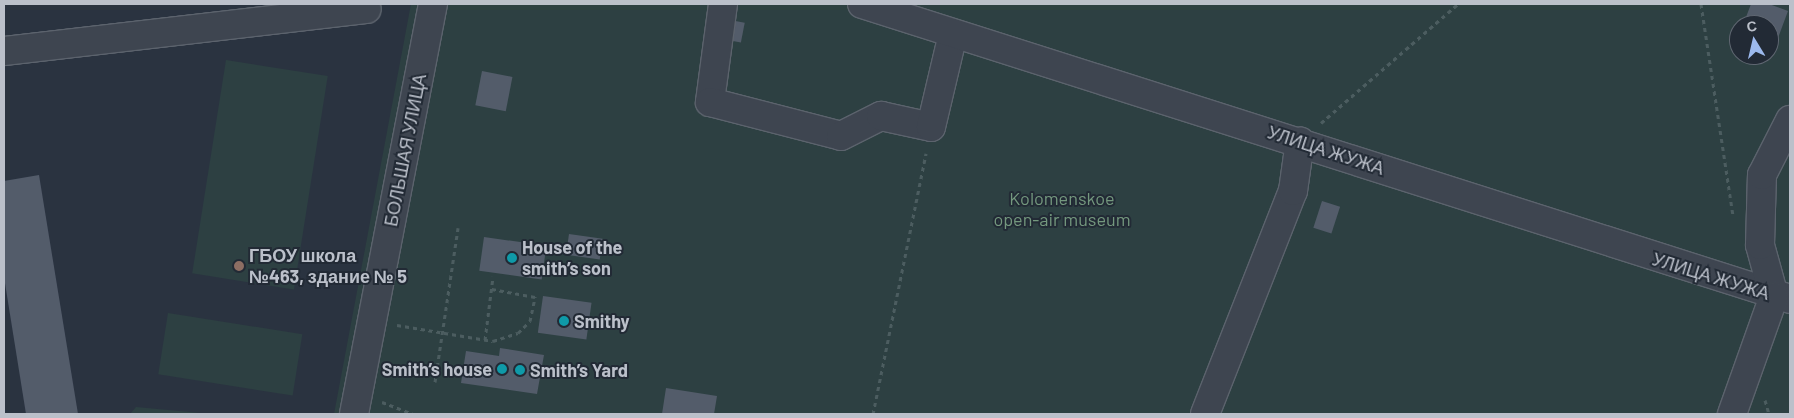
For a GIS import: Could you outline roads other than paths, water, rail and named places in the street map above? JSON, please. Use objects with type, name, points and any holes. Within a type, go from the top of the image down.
[{"type":"street","name":"БОЛЬШАЯ УЛИЦА","points":[[354,414],[433,4]]},
{"type":"street","points":[[723,4],[710,102],[841,136],[881,116],[931,127],[953,34]]},
{"type":"street","name":"УЛИЦА ЖУЖА","points":[[862,4],[1300,141],[1782,298]]},
{"type":"street","points":[[4,51],[367,9]]},
{"type":"street","points":[[1732,414],[1782,298],[1760,245],[1762,174],[1790,120]]},
{"type":"street","points":[[1205,414],[1294,191],[1300,141]]},
{"type":"place","name":"House of the smith’s son","points":[[512,258]]},
{"type":"place","name":"ГБОУ школа №463, здание № 5","points":[[239,266]]},
{"type":"place","name":"Smithy","points":[[564,321]]},
{"type":"place","name":"Smith’s house","points":[[502,369]]},
{"type":"place","name":"Smith’s Yard","points":[[520,370]]},
{"type":"park label","name":"Kolomenskoe open-air museum","points":[[1062,209]]}]
